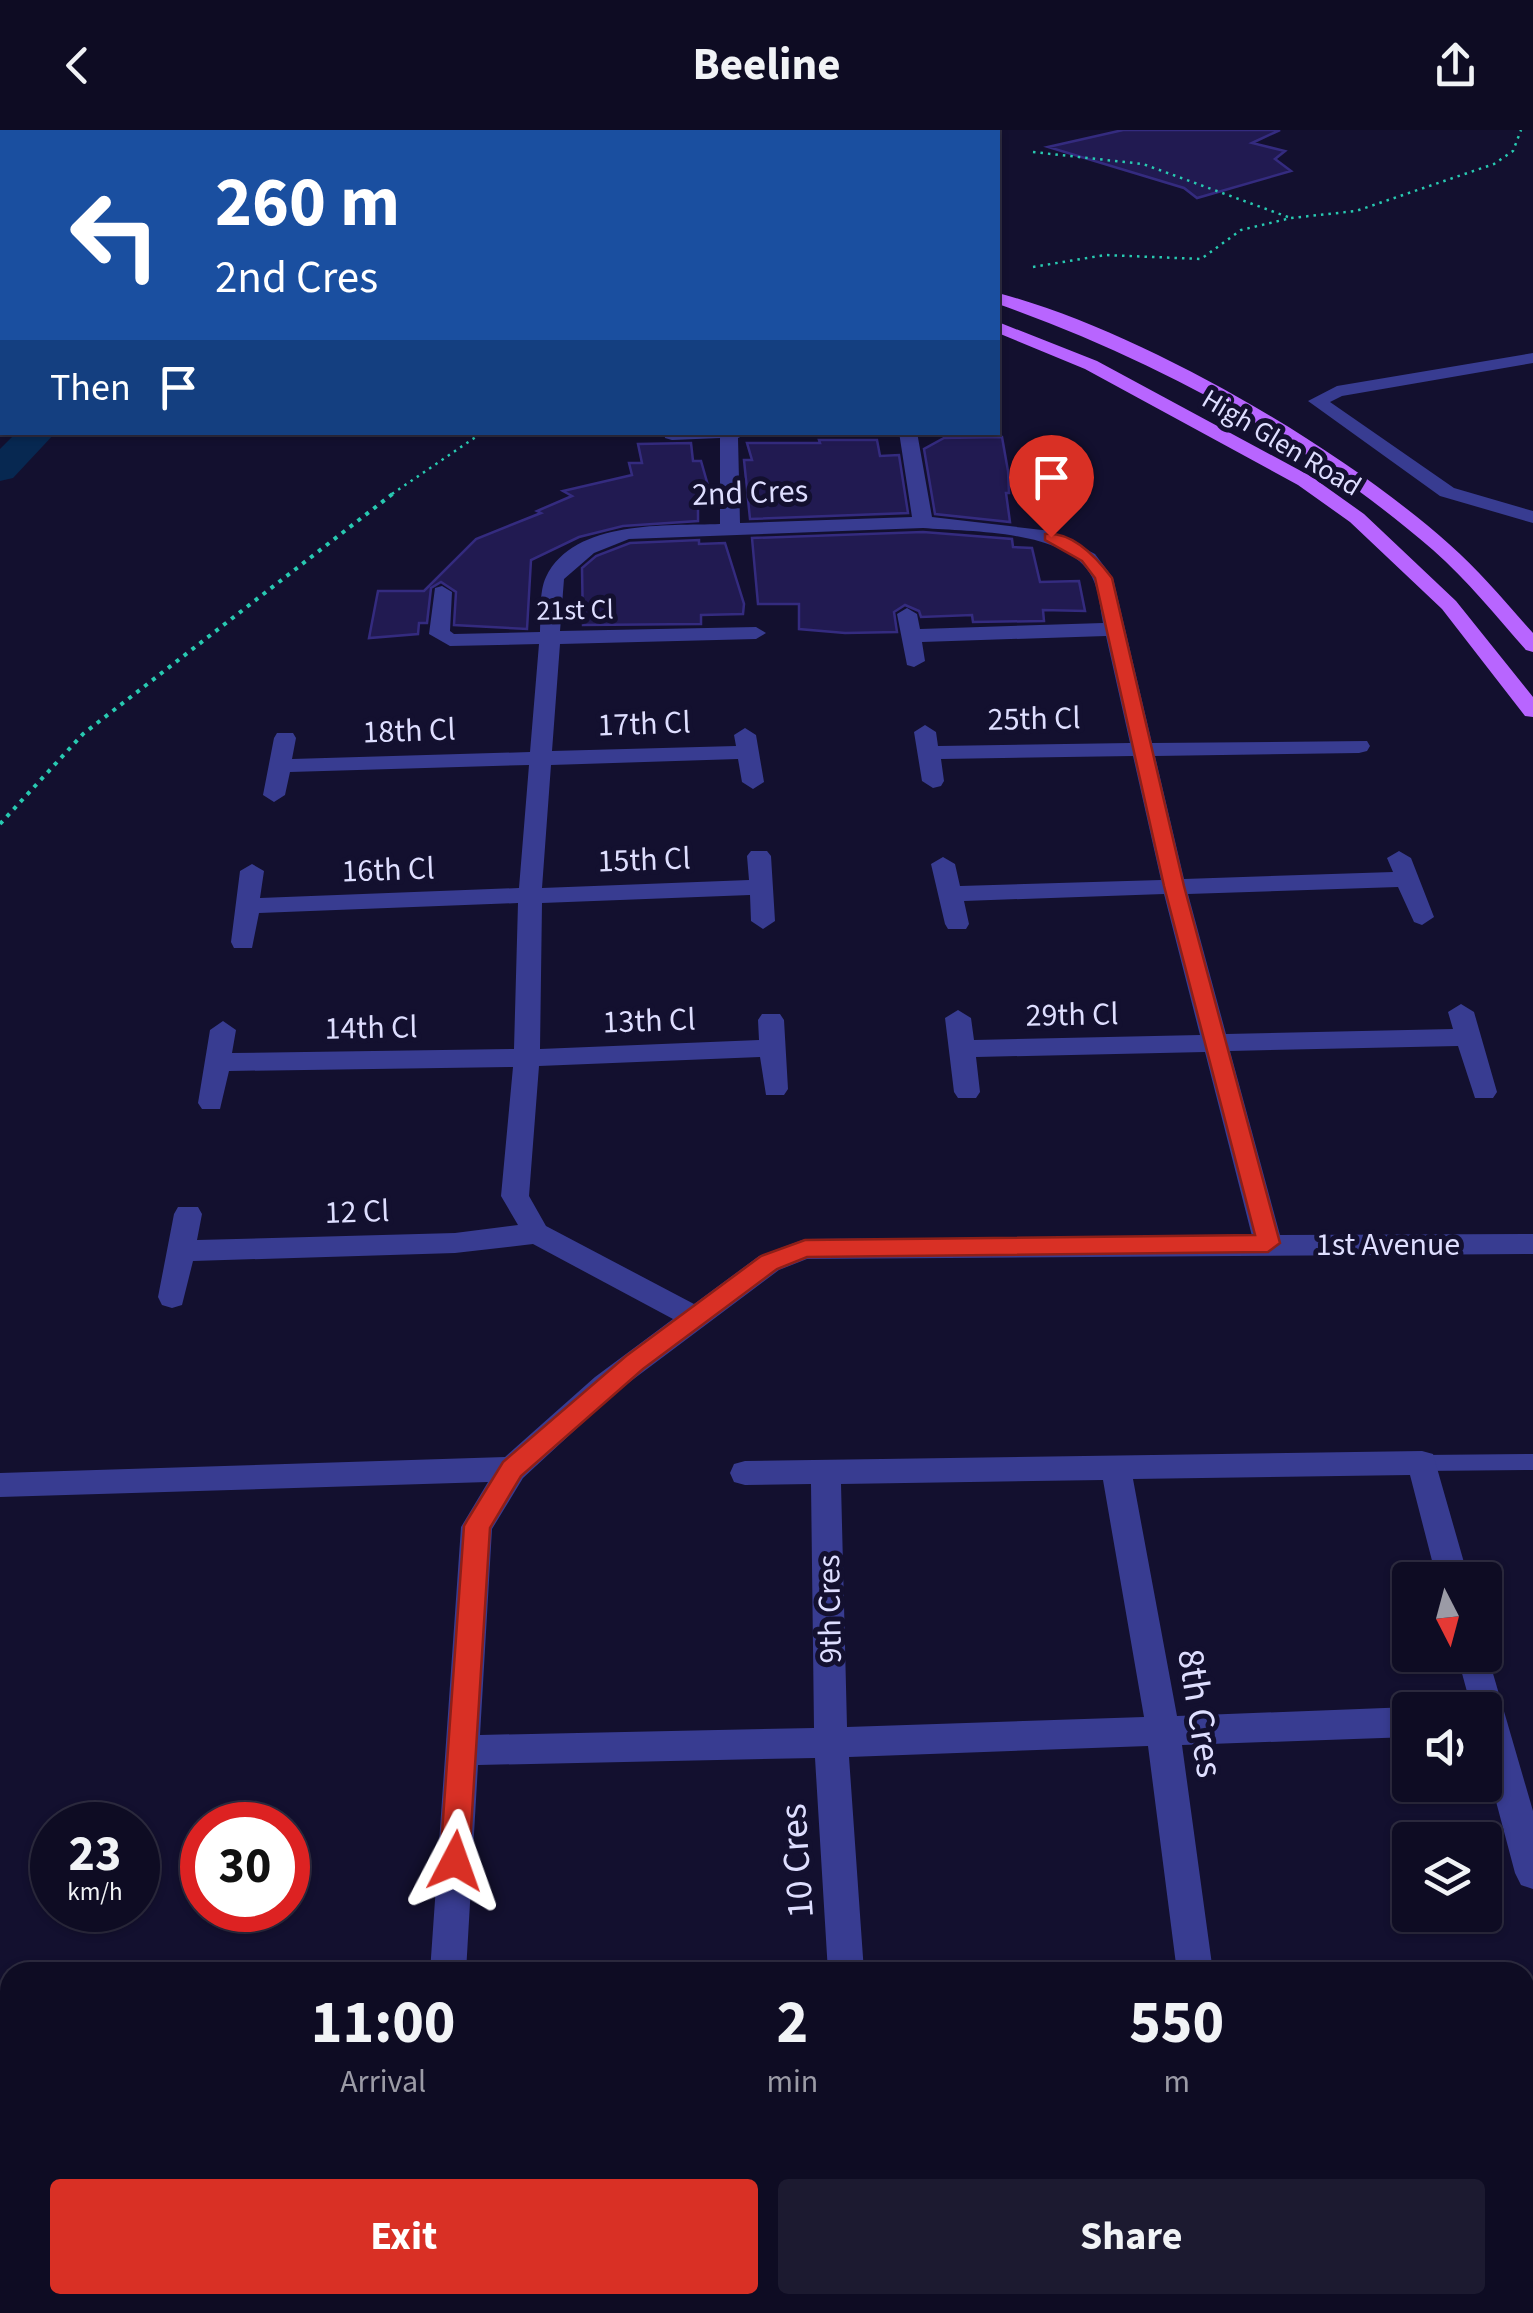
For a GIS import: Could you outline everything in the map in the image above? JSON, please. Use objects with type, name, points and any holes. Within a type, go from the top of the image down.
[{"type":"main road","name":"High Glen Road","points":[[1000,299],[1036,310],[1221,399],[1307,451],[1391,507],[1440,546],[1533,646]]},
{"type":"main road","name":"High Glen Road","points":[[1000,328],[1091,365],[1305,482],[1357,518],[1449,605],[1533,711]]},
{"type":"street","points":[[1533,358],[1337,391],[1317,401],[1447,492],[1533,517]]},
{"type":"street","points":[[729,435],[730,526]]},
{"type":"street","points":[[908,435],[923,522]]},
{"type":"street","name":"2nd Cres","points":[[536,1233],[515,1196],[527,1058],[530,896],[554,579],[563,565],[602,541],[629,533],[730,526],[923,522],[1051,537],[1088,558],[1104,578],[1174,886],[1268,1243]]},
{"type":"street","name":"21st Cl","points":[[442,592],[442,638],[756,631]]},
{"type":"street","points":[[914,661],[908,625],[1116,629]]},
{"type":"street","points":[[274,795],[286,738]]},
{"type":"street","name":"25th Cl","points":[[933,781],[927,742],[1140,748],[1357,738],[1369,774]]},
{"type":"street","name":"17th Cl","points":[[540,759],[748,744],[752,782]]},
{"type":"street","name":"18th Cl","points":[[280,766],[540,759]]},
{"type":"street","points":[[759,856],[762,922]]},
{"type":"street","points":[[942,864],[957,924]]},
{"type":"street","points":[[950,894],[1174,886],[1402,868],[1422,917]]},
{"type":"street","points":[[243,942],[252,872]]},
{"type":"street","name":"15th Cl","points":[[530,896],[760,887]]},
{"type":"street","name":"16th Cl","points":[[248,906],[530,896]]},
{"type":"street","points":[[958,1018],[967,1092]]},
{"type":"street","points":[[771,1020],[775,1089]]},
{"type":"street","name":"29th Cl","points":[[962,1049],[1214,1044],[1464,1024],[1484,1092]]},
{"type":"street","points":[[211,1103],[224,1030]]},
{"type":"street","name":"13th Cl","points":[[527,1058],[774,1048]]},
{"type":"street","name":"14th Cl","points":[[216,1062],[527,1058]]},
{"type":"street","points":[[172,1296],[188,1214]]},
{"type":"street","points":[[536,1233],[694,1317]]},
{"type":"street","name":"12 Cl","points":[[179,1251],[455,1243],[536,1233]]},
{"type":"street","name":"1st Avenue","points":[[449,1962],[477,1526],[512,1469],[605,1385],[769,1262],[805,1249],[1533,1244]]},
{"type":"street","points":[[745,1473],[1422,1463],[1448,1562]]},
{"type":"street","name":"8th Cres","points":[[1116,1468],[1163,1731],[1194,1962]]},
{"type":"street","points":[[0,1485],[512,1469]]},
{"type":"street","name":"9th Cres","points":[[826,1474],[831,1744]]},
{"type":"street","points":[[462,1750],[831,1744],[1392,1723]]},
{"type":"street","name":"10 Cres","points":[[831,1744],[845,1962]]},
{"type":"street","points":[[1502,1767],[1533,1873]]},
{"type":"lane","points":[[1422,1463],[1533,1462]]},
{"type":"path","points":[[1033,267],[1106,255],[1201,260],[1241,230],[1291,218],[1356,211],[1494,164],[1513,152],[1521,130]]},
{"type":"path","points":[[1033,152],[1143,164],[1291,218]]},
{"type":"path","points":[[0,824],[83,734],[424,469],[478,435]]},
{"type":"building","points":[[1123,130],[1280,130],[1252,143],[1285,151],[1275,159],[1291,171],[1197,198],[1184,188],[1048,147]]},
{"type":"building","points":[[1002,437],[1010,522],[935,514],[924,449],[944,438]]},
{"type":"building","points":[[819,440],[877,440],[880,456],[899,455],[908,513],[750,519],[744,460],[752,460],[747,443],[820,443]]},
{"type":"building","points":[[691,443],[693,461],[701,461],[711,496],[698,496],[698,521],[623,526],[579,537],[531,560],[527,629],[454,625],[456,592],[441,582],[431,588],[427,623],[419,623],[418,634],[369,638],[378,591],[424,591],[476,539],[572,496],[563,491],[632,475],[629,463],[642,463],[638,444]]},
{"type":"building","points":[[923,532],[1012,539],[1013,547],[1032,548],[1040,582],[1079,581],[1085,611],[1043,610],[1044,621],[973,622],[972,615],[921,617],[919,611],[905,605],[894,612],[897,632],[845,633],[799,629],[799,604],[758,604],[752,538]]},
{"type":"building","points":[[699,540],[699,544],[725,543],[744,604],[743,614],[701,615],[701,624],[583,625],[582,568],[596,556],[630,543]]},
{"type":"waterway","points":[[0,470],[35,435]]},
{"type":"route","points":[[455,1861],[477,1526],[512,1469],[634,1362],[769,1262],[805,1249],[1268,1243],[1174,886],[1104,578],[1088,558],[1051,537]]}]
